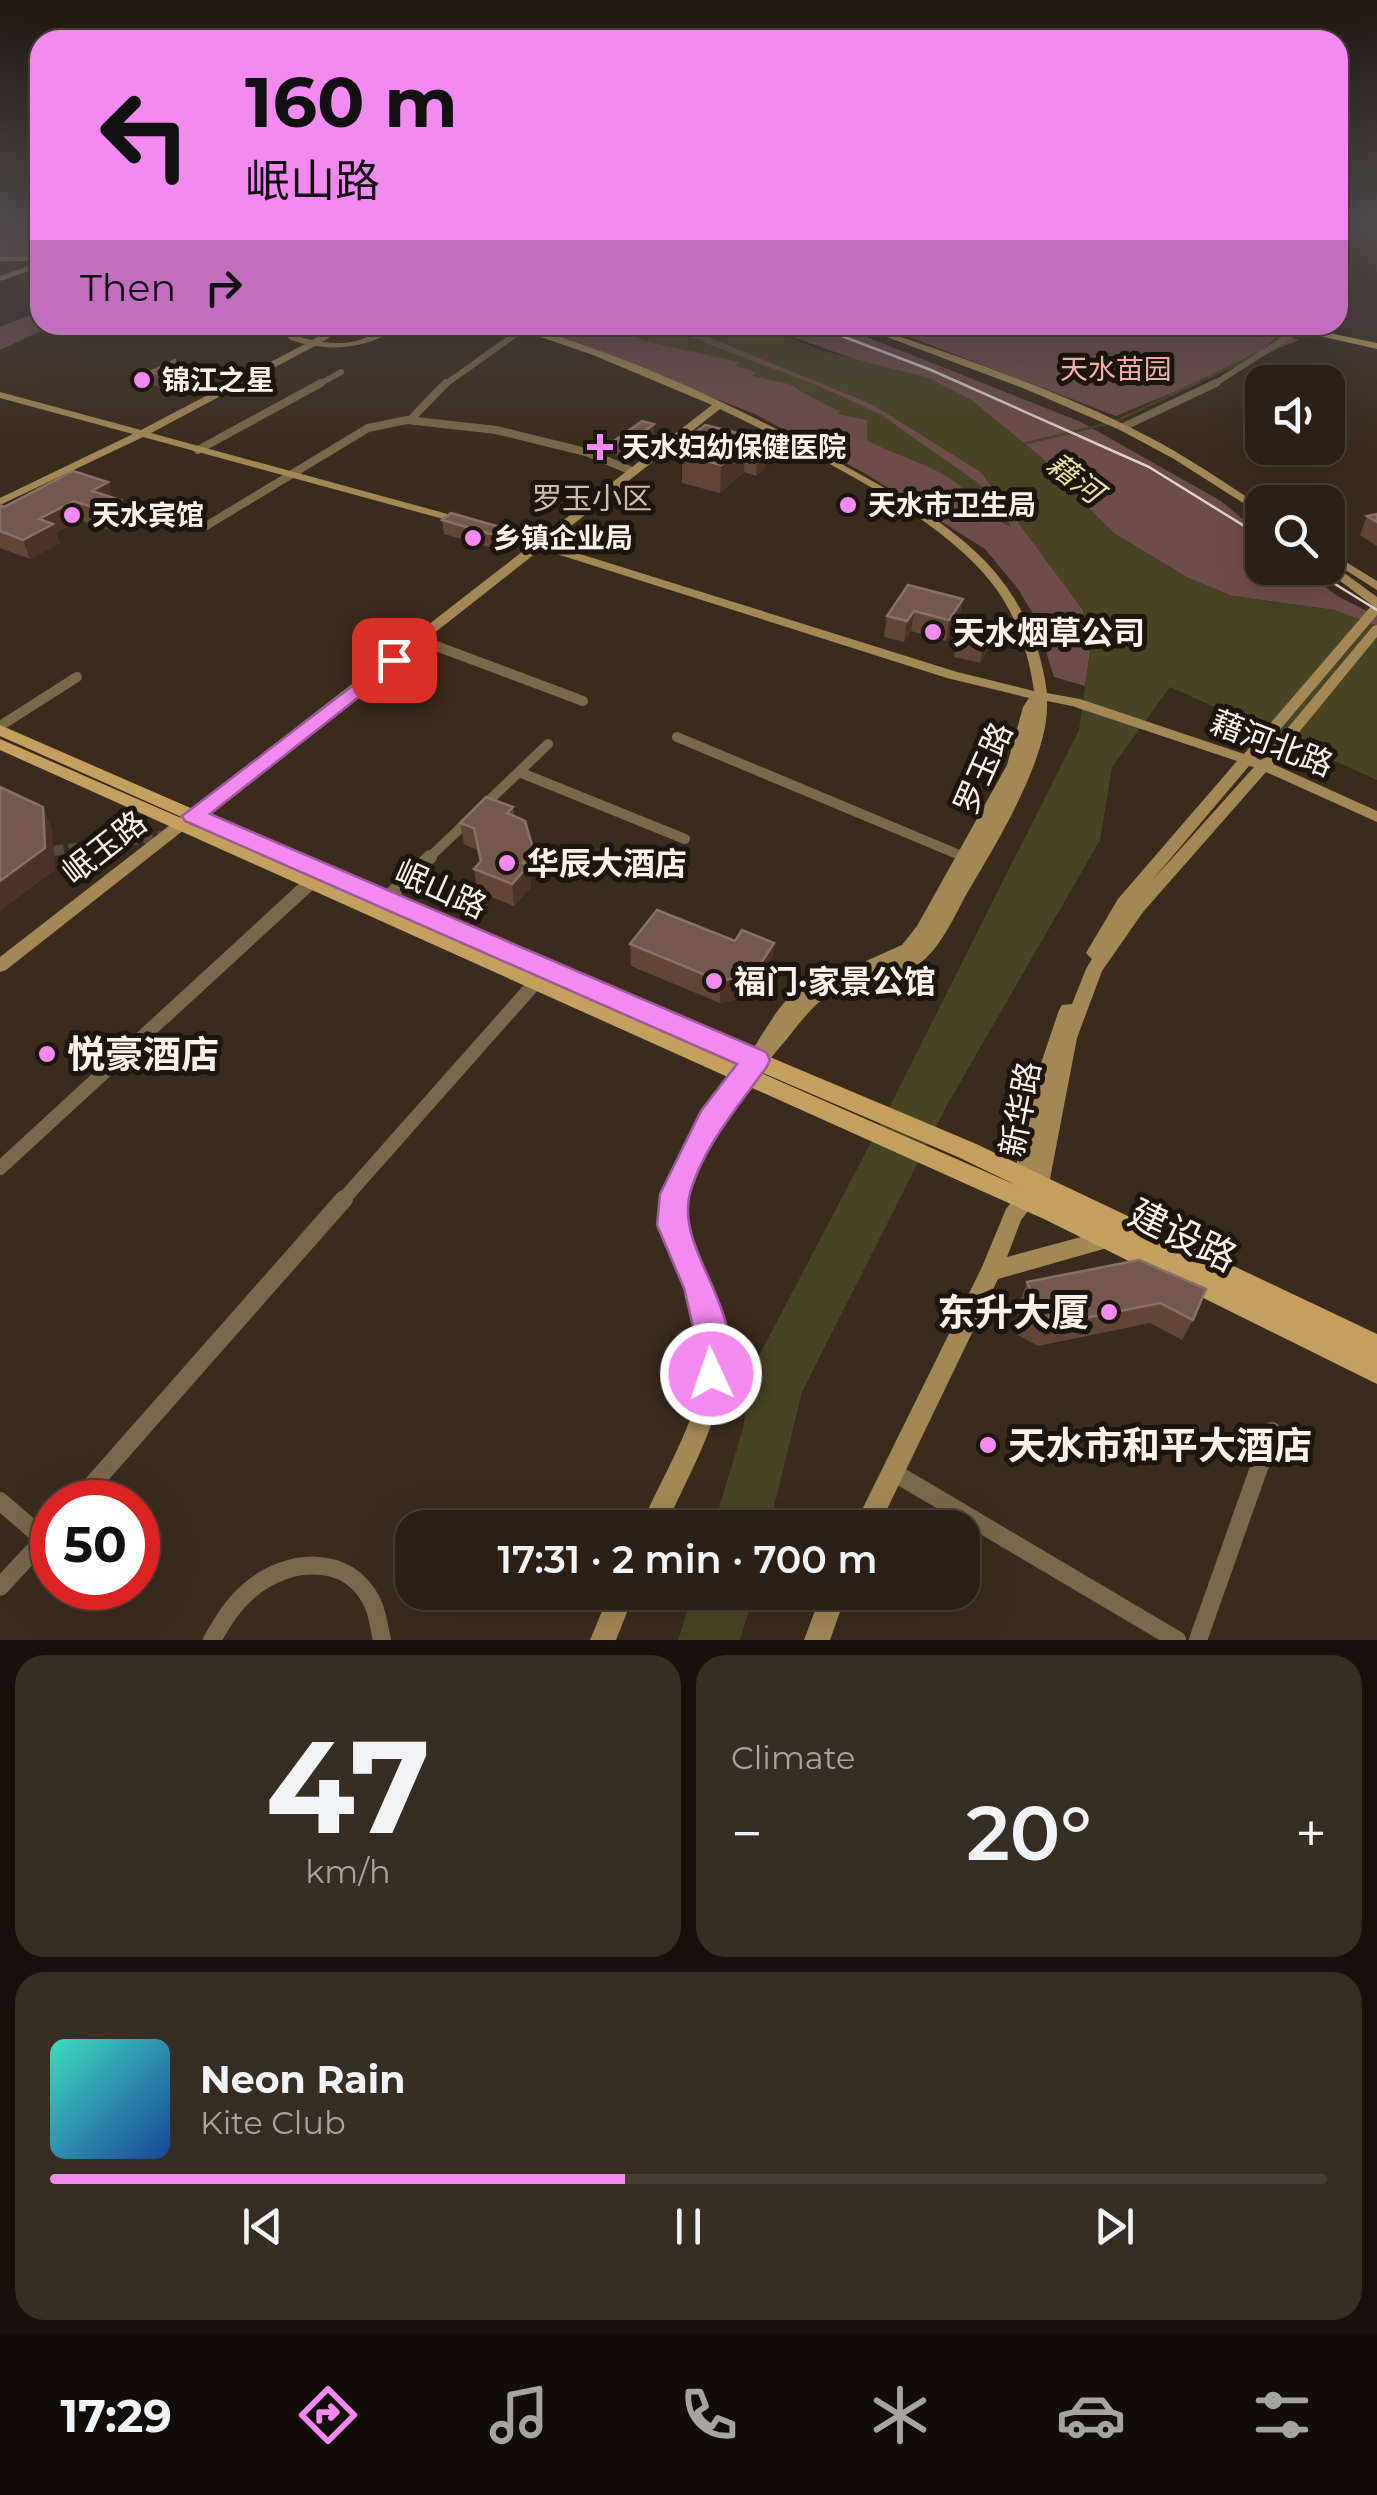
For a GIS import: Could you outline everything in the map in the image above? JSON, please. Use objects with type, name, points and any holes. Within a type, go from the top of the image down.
[{"type":"main road","points":[[290,335],[312,343],[350,348],[378,335]]},
{"type":"main road","points":[[0,502],[328,335]]},
{"type":"main road","points":[[540,335],[718,406],[791,440],[902,502],[948,534],[992,576],[1022,621],[1040,693]]},
{"type":"main road","points":[[887,335],[980,368],[1122,427],[1245,501]]},
{"type":"main road","points":[[1334,335],[1377,344]]},
{"type":"main road","name":"藉河北路","points":[[0,395],[540,542],[952,675],[1010,691],[1076,698],[1258,760],[1377,813]]},
{"type":"main road","name":"岷玉路","points":[[0,966],[718,406]]},
{"type":"main road","points":[[1345,554],[1377,574]]},
{"type":"main road","points":[[1345,565],[1377,586]]},
{"type":"main road","points":[[1258,760],[1268,737],[1377,605],[1345,578]]},
{"type":"main road","points":[[1258,760],[1282,744],[1377,629]]},
{"type":"main road","name":"罗玉路","points":[[750,1068],[773,1027],[810,986],[836,974],[889,960],[908,949],[1014,766],[1030,708],[1040,693]]},
{"type":"main road","name":"罗玉路","points":[[660,1510],[707,1400],[714,1348],[700,1288],[672,1225],[675,1194],[711,1120],[750,1068],[822,990],[851,977],[904,968],[922,955],[1023,768],[1037,734],[1040,693]]},
{"type":"main road","name":"岷山路","points":[[0,728],[310,884],[535,983],[750,1068]]},
{"type":"main road","name":"岷山路","points":[[0,744],[385,900],[750,1068]]},
{"type":"main road","name":"新华路","points":[[990,1271],[1028,1186],[1068,1038],[1094,969],[1137,908],[1258,760]]},
{"type":"main road","name":"建设路","points":[[750,1068],[1028,1186],[1377,1347]]},
{"type":"main road","name":"建设路","points":[[1028,1186],[1107,1239],[1377,1371]]},
{"type":"main road","points":[[874,1510],[990,1271],[1107,1239]]},
{"type":"main road","points":[[602,1640],[615,1610]]},
{"type":"main road","points":[[817,1640],[829,1610]]},
{"type":"street","points":[[410,420],[434,390],[512,335]]},
{"type":"street","points":[[1122,427],[1223,380],[1285,335]]},
{"type":"street","points":[[198,450],[341,372]]},
{"type":"street","points":[[206,526],[368,428],[410,420],[496,430],[586,452],[632,471]]},
{"type":"street","points":[[420,640],[583,701]]},
{"type":"street","points":[[0,728],[77,676]]},
{"type":"street","points":[[677,737],[962,856]]},
{"type":"street","points":[[385,900],[548,744]]},
{"type":"street","points":[[519,772],[686,839]]},
{"type":"street","points":[[0,1168],[310,884]]},
{"type":"street","points":[[97,1480],[535,983]]},
{"type":"street","points":[[1198,1640],[1272,1431]]},
{"type":"street","points":[[894,1472],[1177,1640]]},
{"type":"street","points":[[0,1502],[30,1522]]},
{"type":"street","points":[[0,1586],[30,1555]]},
{"type":"street","points":[[212,1640],[240,1596],[268,1574],[298,1564],[327,1564],[352,1575],[370,1594],[381,1620],[382,1640]]},
{"type":"green space","points":[[30,315],[32,335],[0,350],[0,327]]},
{"type":"green space","points":[[553,335],[703,335],[872,404],[981,472],[1083,610],[1090,652],[1085,686],[1054,677],[1035,617],[985,549],[866,474],[755,414]]},
{"type":"green space","points":[[787,335],[861,335],[1081,422],[1221,501],[1245,521],[1245,585],[1323,585],[1377,616],[1377,626],[1334,610],[1232,596],[1188,578],[1115,534],[1085,505],[1071,482],[970,399]]},
{"type":"green space","name":"天水苗园","points":[[904,335],[1282,335],[1299,340],[1116,416]]},
{"type":"shaded area","points":[[629,335],[684,335],[819,386],[880,414],[981,485],[1012,527],[945,475],[867,440],[867,420],[837,414],[840,411],[791,385],[752,376],[756,372],[735,366],[739,362]]},
{"type":"shaded area","points":[[703,335],[783,335],[824,351],[929,378],[970,399],[1071,482],[1085,505],[1115,534],[1188,578],[1232,596],[1334,610],[1377,626],[1377,780],[1170,687],[1112,767],[1100,840],[947,1105],[802,1392],[773,1510],[718,1510],[743,1429],[751,1371],[889,1108],[1079,730],[1090,652],[1083,610],[981,472],[872,404]]},
{"type":"shaded area","points":[[688,1610],[749,1610],[740,1640],[678,1640]]},
{"type":"building","points":[[175,360],[177,374],[169,377],[150,372]]},
{"type":"building","points":[[642,421],[654,424],[626,445],[614,441]]},
{"type":"building","points":[[705,425],[767,440],[757,448],[745,445],[721,465],[682,455],[707,435],[696,432]]},
{"type":"building","points":[[73,471],[108,482],[92,491],[120,500],[102,510],[74,501],[39,519],[53,524],[23,540],[0,531],[0,505],[4,507]]},
{"type":"building","points":[[451,513],[500,527],[491,534],[442,520]]},
{"type":"building","points":[[908,585],[963,599],[949,620],[914,611],[907,621],[887,616]]},
{"type":"building","points":[[969,617],[995,624],[984,643],[957,636]]},
{"type":"building","points":[[0,787],[43,807],[45,848],[0,881]]},
{"type":"building","name":"华辰大酒店","points":[[486,797],[513,807],[507,813],[525,821],[534,852],[523,863],[529,865],[512,884],[474,869],[481,861],[474,828],[460,823]]},
{"type":"building","points":[[657,910],[735,941],[742,930],[774,943],[754,974],[720,981],[630,944]]},
{"type":"building","points":[[1139,1260],[1206,1289],[1193,1320],[1160,1303],[1045,1326],[1023,1314],[1032,1294],[1027,1282]]},
{"type":"waterway","points":[[1267,347],[1278,337]]},
{"type":"waterway","points":[[1116,421],[1255,355]]},
{"type":"waterway","name":"藉河","points":[[1023,444],[1106,424]]},
{"type":"tunnel","points":[[39,853],[168,835]]},
{"type":"tram line","points":[[839,335],[931,370],[1149,467],[1245,526]]},
{"type":"tram line","points":[[1337,585],[1377,610]]},
{"type":"place","name":"锦江之星","points":[[142,380]]},
{"type":"place","name":"天水妇幼保健医院","points":[[600,447]]},
{"type":"place","name":"天水市卫生局","points":[[848,505]]},
{"type":"place","name":"天水宾馆","points":[[72,515]]},
{"type":"place","name":"乡镇企业局","points":[[473,538]]},
{"type":"place","name":"天水烟草公司","points":[[933,632]]},
{"type":"place","name":"华辰大酒店","points":[[507,863]]},
{"type":"place","name":"福门·家景公馆","points":[[714,981]]},
{"type":"place","name":"悦豪酒店","points":[[47,1054]]},
{"type":"place","name":"东升大厦","points":[[1109,1312]]},
{"type":"place","name":"天水市和平大酒店","points":[[988,1445]]},
{"type":"district","name":"罗玉小区","points":[[592,498]]},
{"type":"route","points":[[394,660],[193,816],[756,1060],[711,1120],[675,1194],[672,1225],[700,1288],[714,1348],[711,1374]]}]
